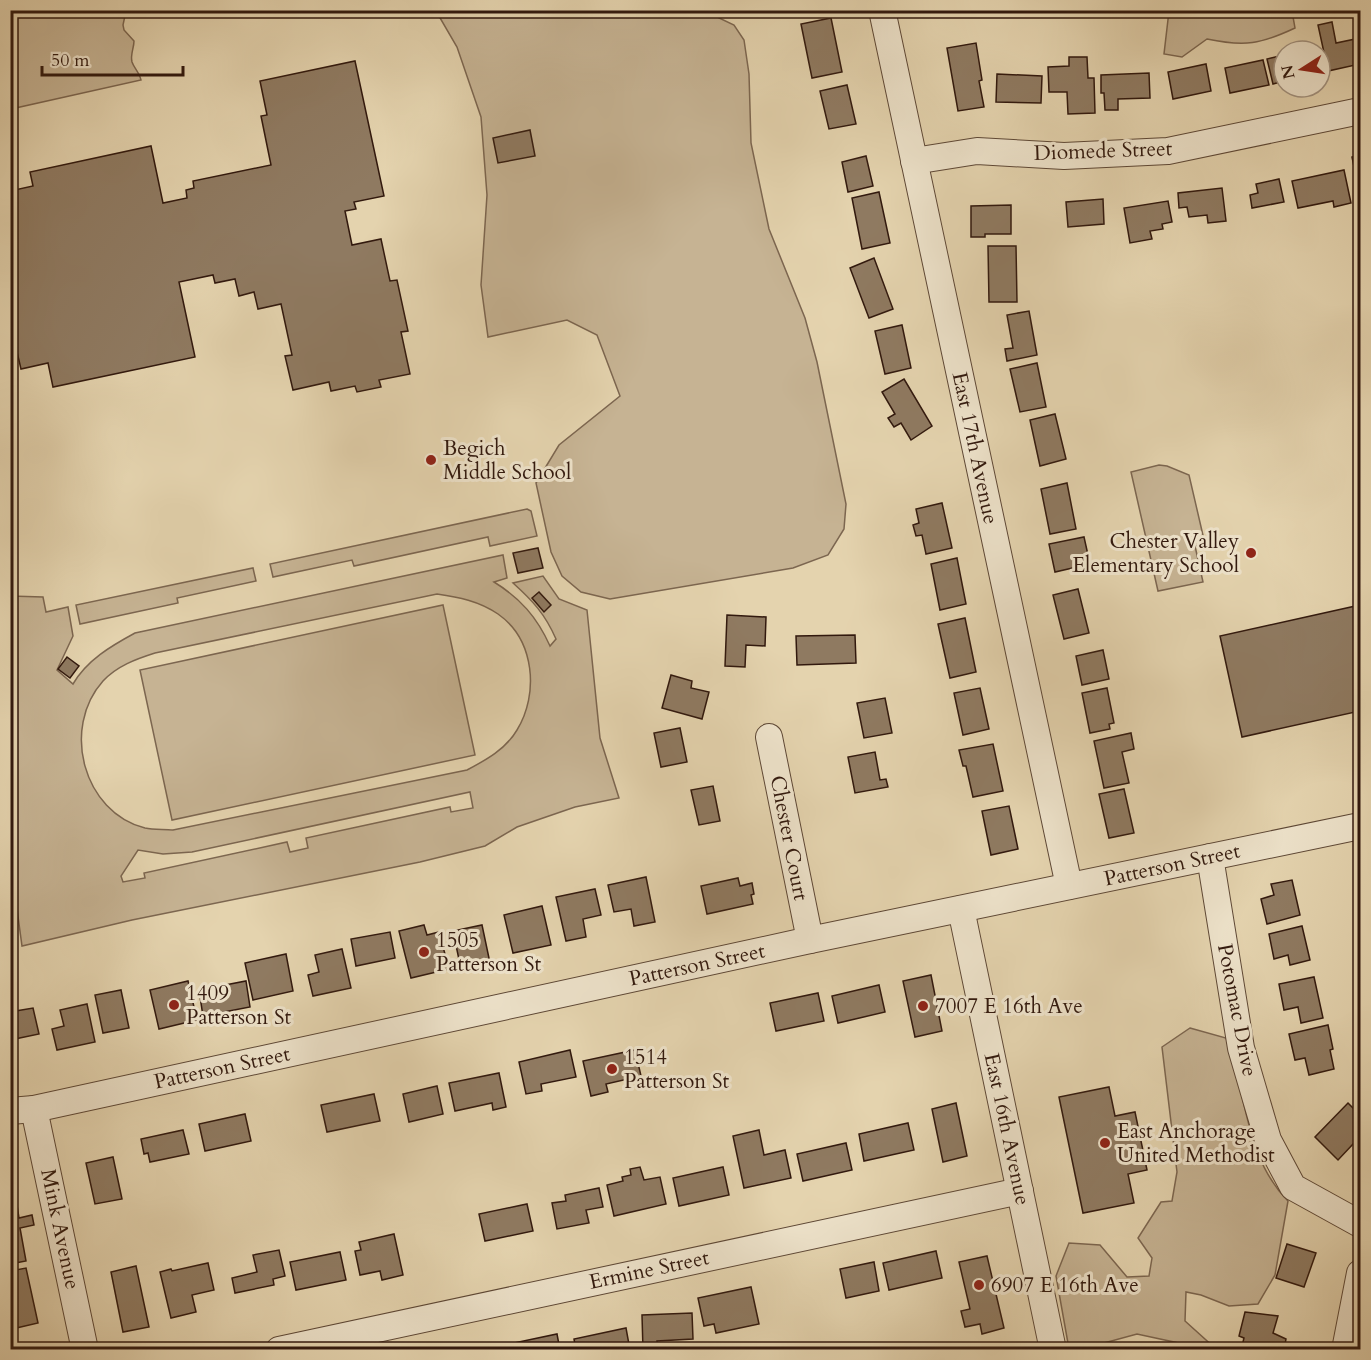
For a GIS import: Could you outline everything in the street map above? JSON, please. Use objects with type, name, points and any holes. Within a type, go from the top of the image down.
[{"type":"street","name":"East 17th Avenue","points":[[882,10],[1069,886]]},
{"type":"street","name":"Diomede Street","points":[[914,161],[977,151],[1065,156],[1168,151],[1360,111]]},
{"type":"street","name":"Chester Court","points":[[769,737],[810,940]]},
{"type":"street","name":"Patterson Street","points":[[18,1113],[810,940],[1360,826]]},
{"type":"street","name":"Potomac Drive","points":[[1210,857],[1241,1048],[1268,1140],[1293,1186],[1360,1224]]},
{"type":"street","name":"East 16th Avenue","points":[[960,909],[1053,1350]]},
{"type":"street","name":"Mink Avenue","points":[[18,1113],[85,1350]]},
{"type":"street","name":"Ermine Street","points":[[279,1350],[1020,1191]]},
{"type":"street","points":[[1345,1350],[1360,1273]]},
{"type":"shaded area","points":[[898,10],[1040,11],[1016,16],[996,16],[929,14],[899,12]]},
{"type":"shaded area","points":[[10,11],[126,11],[124,30],[134,41],[132,59],[141,80],[11,109]]},
{"type":"shaded area","points":[[436,11],[647,11],[715,16],[734,25],[744,40],[749,74],[751,143],[769,229],[805,318],[817,362],[846,504],[844,529],[828,555],[793,568],[610,599],[581,592],[562,576],[551,552],[536,483],[559,445],[620,396],[597,335],[567,320],[488,337],[481,285],[487,195],[481,117],[457,47]]},
{"type":"shaded area","points":[[1169,11],[1292,11],[1295,28],[1262,41],[1232,43],[1207,39],[1182,57],[1164,54]]},
{"type":"shaded area","points":[[1159,465],[1189,475],[1205,544],[1195,546],[1203,582],[1158,591],[1131,472]]},
{"type":"shaded area","points":[[527,509],[531,511],[537,536],[490,546],[488,537],[354,566],[352,560],[273,577],[270,564]]},
{"type":"shaded area","points":[[503,555],[507,578],[494,582],[527,609],[550,646],[556,639],[543,615],[513,583],[543,576],[559,599],[587,610],[600,738],[619,798],[575,807],[517,827],[485,846],[420,862],[132,920],[22,946],[10,857],[10,596],[43,597],[46,612],[68,607],[73,636],[57,670],[73,684],[92,661],[135,633]],"holes":[[[437,594],[461,598],[498,614],[520,638],[530,668],[529,700],[517,730],[495,753],[467,770],[173,830],[145,828],[124,819],[106,805],[93,787],[85,766],[81,744],[83,722],[90,700],[103,681],[121,667],[155,653]],[[470,792],[473,808],[451,812],[450,807],[306,838],[308,848],[290,852],[287,842],[144,873],[145,878],[123,882],[121,876],[138,850],[163,854],[192,852]]]},
{"type":"shaded area","points":[[253,568],[256,581],[177,598],[178,603],[80,624],[76,605]]},
{"type":"shaded area","points":[[443,605],[475,755],[172,820],[140,670]]},
{"type":"shaded area","points":[[1190,1028],[1226,1038],[1255,1144],[1274,1183],[1288,1201],[1275,1275],[1258,1304],[1229,1306],[1186,1292],[1185,1321],[1216,1349],[1184,1349],[1183,1344],[1137,1334],[1082,1349],[1069,1349],[1056,1276],[1069,1243],[1100,1245],[1127,1277],[1149,1276],[1152,1258],[1138,1238],[1161,1202],[1172,1201],[1177,1172],[1162,1047]]},
{"type":"building","points":[[831,18],[842,72],[812,78],[801,24]]},
{"type":"building","points":[[1332,22],[1336,43],[1360,38],[1360,64],[1332,70],[1332,39],[1321,39],[1318,25]]},
{"type":"building","points":[[976,43],[984,107],[958,111],[947,48]]},
{"type":"building","points":[[1069,57],[1087,57],[1088,78],[1094,78],[1095,113],[1068,114],[1067,92],[1049,92],[1048,67],[1069,66]]},
{"type":"building","points":[[1272,58],[1272,80],[1267,59]]},
{"type":"building","points":[[1263,60],[1269,85],[1230,93],[1225,68]]},
{"type":"building","points":[[355,61],[384,196],[354,202],[356,209],[345,211],[352,245],[381,239],[390,281],[397,280],[408,331],[401,332],[410,374],[379,380],[381,387],[357,392],[355,386],[331,391],[329,382],[293,390],[285,356],[292,355],[281,304],[258,309],[254,292],[239,296],[235,279],[215,283],[213,275],[179,282],[195,357],[53,387],[48,363],[21,369],[10,322],[10,298],[15,297],[10,277],[10,191],[33,186],[30,172],[151,146],[163,203],[187,198],[186,190],[194,188],[193,181],[271,165],[261,116],[267,115],[260,81]]},
{"type":"building","points":[[1206,64],[1211,91],[1173,99],[1168,72]]},
{"type":"building","points":[[1149,73],[1150,98],[1118,99],[1118,110],[1105,110],[1104,93],[1101,93],[1101,75]]},
{"type":"building","points":[[997,74],[1042,76],[1041,103],[996,102]]},
{"type":"building","points":[[847,85],[856,124],[829,129],[820,91]]},
{"type":"building","points":[[530,130],[535,156],[498,163],[493,138]]},
{"type":"building","points":[[1360,155],[1360,185],[1358,186],[1352,157]]},
{"type":"building","points":[[866,156],[873,186],[848,192],[842,162]]},
{"type":"building","points":[[1344,170],[1351,203],[1334,207],[1333,201],[1298,208],[1292,181]]},
{"type":"building","points":[[1279,179],[1284,202],[1252,208],[1250,195],[1258,193],[1256,184]]},
{"type":"building","points":[[1222,188],[1226,221],[1208,223],[1207,215],[1189,217],[1187,207],[1179,208],[1178,193]]},
{"type":"building","points":[[879,192],[890,243],[862,249],[852,198]]},
{"type":"building","points":[[1103,199],[1104,224],[1068,227],[1066,202]]},
{"type":"building","points":[[1168,201],[1172,222],[1162,224],[1163,229],[1150,231],[1152,239],[1130,243],[1124,208]]},
{"type":"building","points":[[1011,205],[1011,234],[985,234],[985,237],[971,237],[971,206]]},
{"type":"building","points":[[988,246],[1016,246],[1017,302],[989,302]]},
{"type":"building","points":[[874,258],[893,309],[869,318],[850,268]]},
{"type":"building","points":[[1029,311],[1037,355],[1007,361],[1005,349],[1013,348],[1007,315]]},
{"type":"building","points":[[902,325],[911,368],[885,374],[875,331]]},
{"type":"building","points":[[1037,363],[1046,407],[1020,412],[1010,369]]},
{"type":"building","points":[[904,379],[932,426],[911,440],[901,423],[894,427],[888,418],[895,414],[882,392]]},
{"type":"building","points":[[1055,414],[1066,459],[1040,466],[1030,420]]},
{"type":"building","points":[[1067,483],[1076,529],[1050,534],[1041,489]]},
{"type":"building","points":[[942,503],[952,548],[926,554],[922,535],[916,536],[913,525],[919,523],[916,509]]},
{"type":"building","points":[[1360,534],[1360,556],[1356,535]]},
{"type":"building","points":[[1084,537],[1090,564],[1055,572],[1049,544]]},
{"type":"building","points":[[538,548],[543,568],[518,573],[513,553]]},
{"type":"building","points":[[957,558],[966,604],[940,610],[931,564]]},
{"type":"building","points":[[1078,589],[1089,633],[1064,639],[1053,595]]},
{"type":"building","points":[[539,592],[551,605],[544,612],[532,598]]},
{"type":"building","name":"Chester Valley Elementary School","points":[[1360,605],[1360,711],[1242,737],[1220,636]]},
{"type":"building","points":[[727,615],[766,617],[765,646],[746,645],[745,667],[725,666]]},
{"type":"building","points":[[965,618],[976,672],[950,678],[938,624]]},
{"type":"building","points":[[855,635],[856,663],[797,665],[796,636]]},
{"type":"building","points":[[1103,650],[1109,679],[1082,685],[1076,656]]},
{"type":"building","points":[[67,657],[79,666],[70,678],[58,669]]},
{"type":"building","points":[[671,675],[692,681],[691,688],[709,692],[702,719],[662,708]]},
{"type":"building","points":[[980,688],[989,729],[963,735],[954,693]]},
{"type":"building","points":[[1107,688],[1114,723],[1109,724],[1110,729],[1090,733],[1082,693]]},
{"type":"building","points":[[885,698],[892,733],[864,738],[857,703]]},
{"type":"building","points":[[680,728],[687,762],[661,767],[654,733]]},
{"type":"building","points":[[1131,733],[1134,749],[1122,752],[1129,783],[1104,788],[1094,741]]},
{"type":"building","points":[[993,744],[1003,791],[973,797],[966,766],[963,766],[959,750]]},
{"type":"building","points":[[875,752],[880,780],[886,779],[888,787],[855,793],[848,757]]},
{"type":"building","points":[[713,786],[720,821],[699,825],[691,790]]},
{"type":"building","points":[[1124,789],[1134,833],[1109,838],[1099,794]]},
{"type":"building","points":[[1009,806],[1018,849],[991,855],[982,811]]},
{"type":"building","points":[[646,877],[655,922],[634,926],[631,909],[614,912],[608,885]]},
{"type":"building","points":[[738,878],[740,886],[752,883],[753,904],[707,914],[701,886]]},
{"type":"building","points":[[1292,880],[1300,915],[1267,924],[1261,899],[1274,895],[1271,884]]},
{"type":"building","points":[[595,889],[601,915],[583,919],[586,937],[566,941],[556,897]]},
{"type":"building","points":[[542,906],[551,945],[513,953],[504,915]]},
{"type":"building","name":"1505 Patterson St","points":[[424,925],[427,935],[439,932],[449,969],[411,978],[399,931]]},
{"type":"building","points":[[482,925],[490,963],[461,969],[453,931]]},
{"type":"building","points":[[1302,926],[1310,960],[1290,965],[1288,955],[1274,959],[1269,934]]},
{"type":"building","points":[[390,932],[395,958],[356,966],[351,939]]},
{"type":"building","points":[[342,949],[351,988],[313,996],[308,975],[319,972],[315,955]]},
{"type":"building","points":[[286,954],[293,991],[253,1000],[245,963]]},
{"type":"building","name":"7007 E 16th Ave","points":[[931,975],[942,1031],[915,1037],[903,981]]},
{"type":"building","points":[[1314,977],[1323,1018],[1301,1023],[1298,1007],[1284,1010],[1279,984]]},
{"type":"building","name":"1409 Patterson St","points":[[188,981],[197,1020],[159,1029],[150,990]]},
{"type":"building","points":[[246,981],[250,1007],[203,1016],[199,990]]},
{"type":"building","points":[[879,985],[885,1012],[838,1023],[832,996]]},
{"type":"building","points":[[121,990],[129,1028],[103,1033],[95,995]]},
{"type":"building","points":[[818,993],[824,1021],[776,1031],[770,1003]]},
{"type":"building","points":[[87,1004],[95,1042],[57,1050],[52,1029],[64,1026],[60,1010]]},
{"type":"building","points":[[33,1008],[39,1034],[10,1040],[10,1012]]},
{"type":"building","points":[[1328,1025],[1334,1069],[1309,1075],[1305,1058],[1295,1060],[1289,1034]]},
{"type":"building","points":[[570,1050],[576,1077],[541,1084],[542,1091],[526,1094],[519,1062]]},
{"type":"building","name":"1514 Patterson St","points":[[635,1050],[641,1076],[606,1084],[608,1092],[591,1096],[583,1061]]},
{"type":"building","points":[[499,1073],[506,1107],[493,1110],[492,1103],[455,1111],[449,1083]]},
{"type":"building","points":[[437,1086],[443,1114],[409,1122],[403,1094]]},
{"type":"building","name":"East Anchorage United Methodist","points":[[1109,1087],[1115,1116],[1135,1112],[1147,1170],[1128,1174],[1134,1203],[1083,1213],[1059,1097]]},
{"type":"building","points":[[374,1094],[380,1121],[327,1132],[321,1105]]},
{"type":"building","points":[[956,1103],[967,1156],[943,1162],[932,1109]]},
{"type":"building","points":[[1348,1103],[1360,1115],[1360,1148],[1355,1142],[1338,1160],[1315,1137]]},
{"type":"building","points":[[245,1114],[251,1141],[205,1151],[199,1124]]},
{"type":"building","points":[[908,1123],[914,1150],[864,1161],[859,1134]]},
{"type":"building","points":[[183,1130],[189,1154],[150,1162],[148,1153],[144,1154],[141,1139]]},
{"type":"building","points":[[759,1130],[764,1155],[785,1150],[791,1178],[744,1188],[733,1136]]},
{"type":"building","points":[[846,1143],[852,1170],[803,1181],[797,1154]]},
{"type":"building","points":[[113,1157],[122,1199],[95,1204],[86,1163]]},
{"type":"building","points":[[640,1167],[644,1180],[660,1177],[666,1204],[614,1216],[607,1185],[623,1181],[622,1177],[631,1175],[630,1169]]},
{"type":"building","points":[[723,1167],[729,1195],[679,1206],[673,1178]]},
{"type":"building","points":[[10,1171],[14,1189],[10,1190]]},
{"type":"building","points":[[599,1188],[603,1207],[586,1210],[589,1223],[557,1229],[552,1203],[566,1201],[565,1195]]},
{"type":"building","points":[[527,1204],[533,1231],[485,1241],[479,1214]]},
{"type":"building","points":[[17,1205],[19,1218],[32,1215],[34,1225],[20,1228],[26,1261],[10,1264],[10,1206]]},
{"type":"building","points":[[394,1234],[403,1275],[382,1280],[380,1271],[360,1275],[355,1251],[361,1250],[359,1242]]},
{"type":"building","points":[[1287,1244],[1316,1253],[1304,1287],[1276,1278]]},
{"type":"building","points":[[279,1250],[285,1276],[273,1279],[274,1285],[235,1293],[232,1278],[257,1272],[253,1255]]},
{"type":"building","points":[[936,1251],[942,1278],[889,1290],[883,1263]]},
{"type":"building","points":[[340,1252],[346,1280],[296,1290],[290,1262]]},
{"type":"building","name":"6907 E 16th Ave","points":[[987,1256],[1004,1328],[982,1334],[980,1324],[965,1327],[961,1311],[970,1309],[959,1262]]},
{"type":"building","points":[[874,1262],[879,1291],[846,1298],[840,1269]]},
{"type":"building","points":[[208,1263],[214,1290],[192,1295],[196,1312],[171,1318],[160,1272]]},
{"type":"building","points":[[136,1266],[149,1327],[123,1332],[111,1272]]},
{"type":"building","points":[[26,1268],[38,1323],[12,1329],[10,1271]]},
{"type":"building","points":[[751,1287],[759,1324],[716,1333],[714,1324],[704,1326],[698,1298]]},
{"type":"building","points":[[1245,1312],[1278,1316],[1273,1333],[1286,1339],[1284,1350],[1241,1350],[1244,1338],[1239,1336]]},
{"type":"building","points":[[692,1313],[693,1339],[657,1341],[658,1350],[643,1350],[642,1315]]},
{"type":"building","points":[[626,1328],[630,1350],[576,1350],[574,1339]]},
{"type":"building","points":[[557,1334],[560,1350],[510,1350],[509,1344]]},
{"type":"place","name":"Begich Middle School","points":[[431,460]]},
{"type":"place","name":"Chester Valley Elementary School","points":[[1251,553]]},
{"type":"place","name":"1505 Patterson St","points":[[424,952]]},
{"type":"place","name":"1409 Patterson St","points":[[174,1005]]},
{"type":"place","name":"7007 E 16th Ave","points":[[923,1006]]},
{"type":"place","name":"1514 Patterson St","points":[[612,1069]]},
{"type":"place","name":"East Anchorage United Methodist","points":[[1105,1143]]},
{"type":"place","name":"6907 E 16th Ave","points":[[979,1285]]}]
